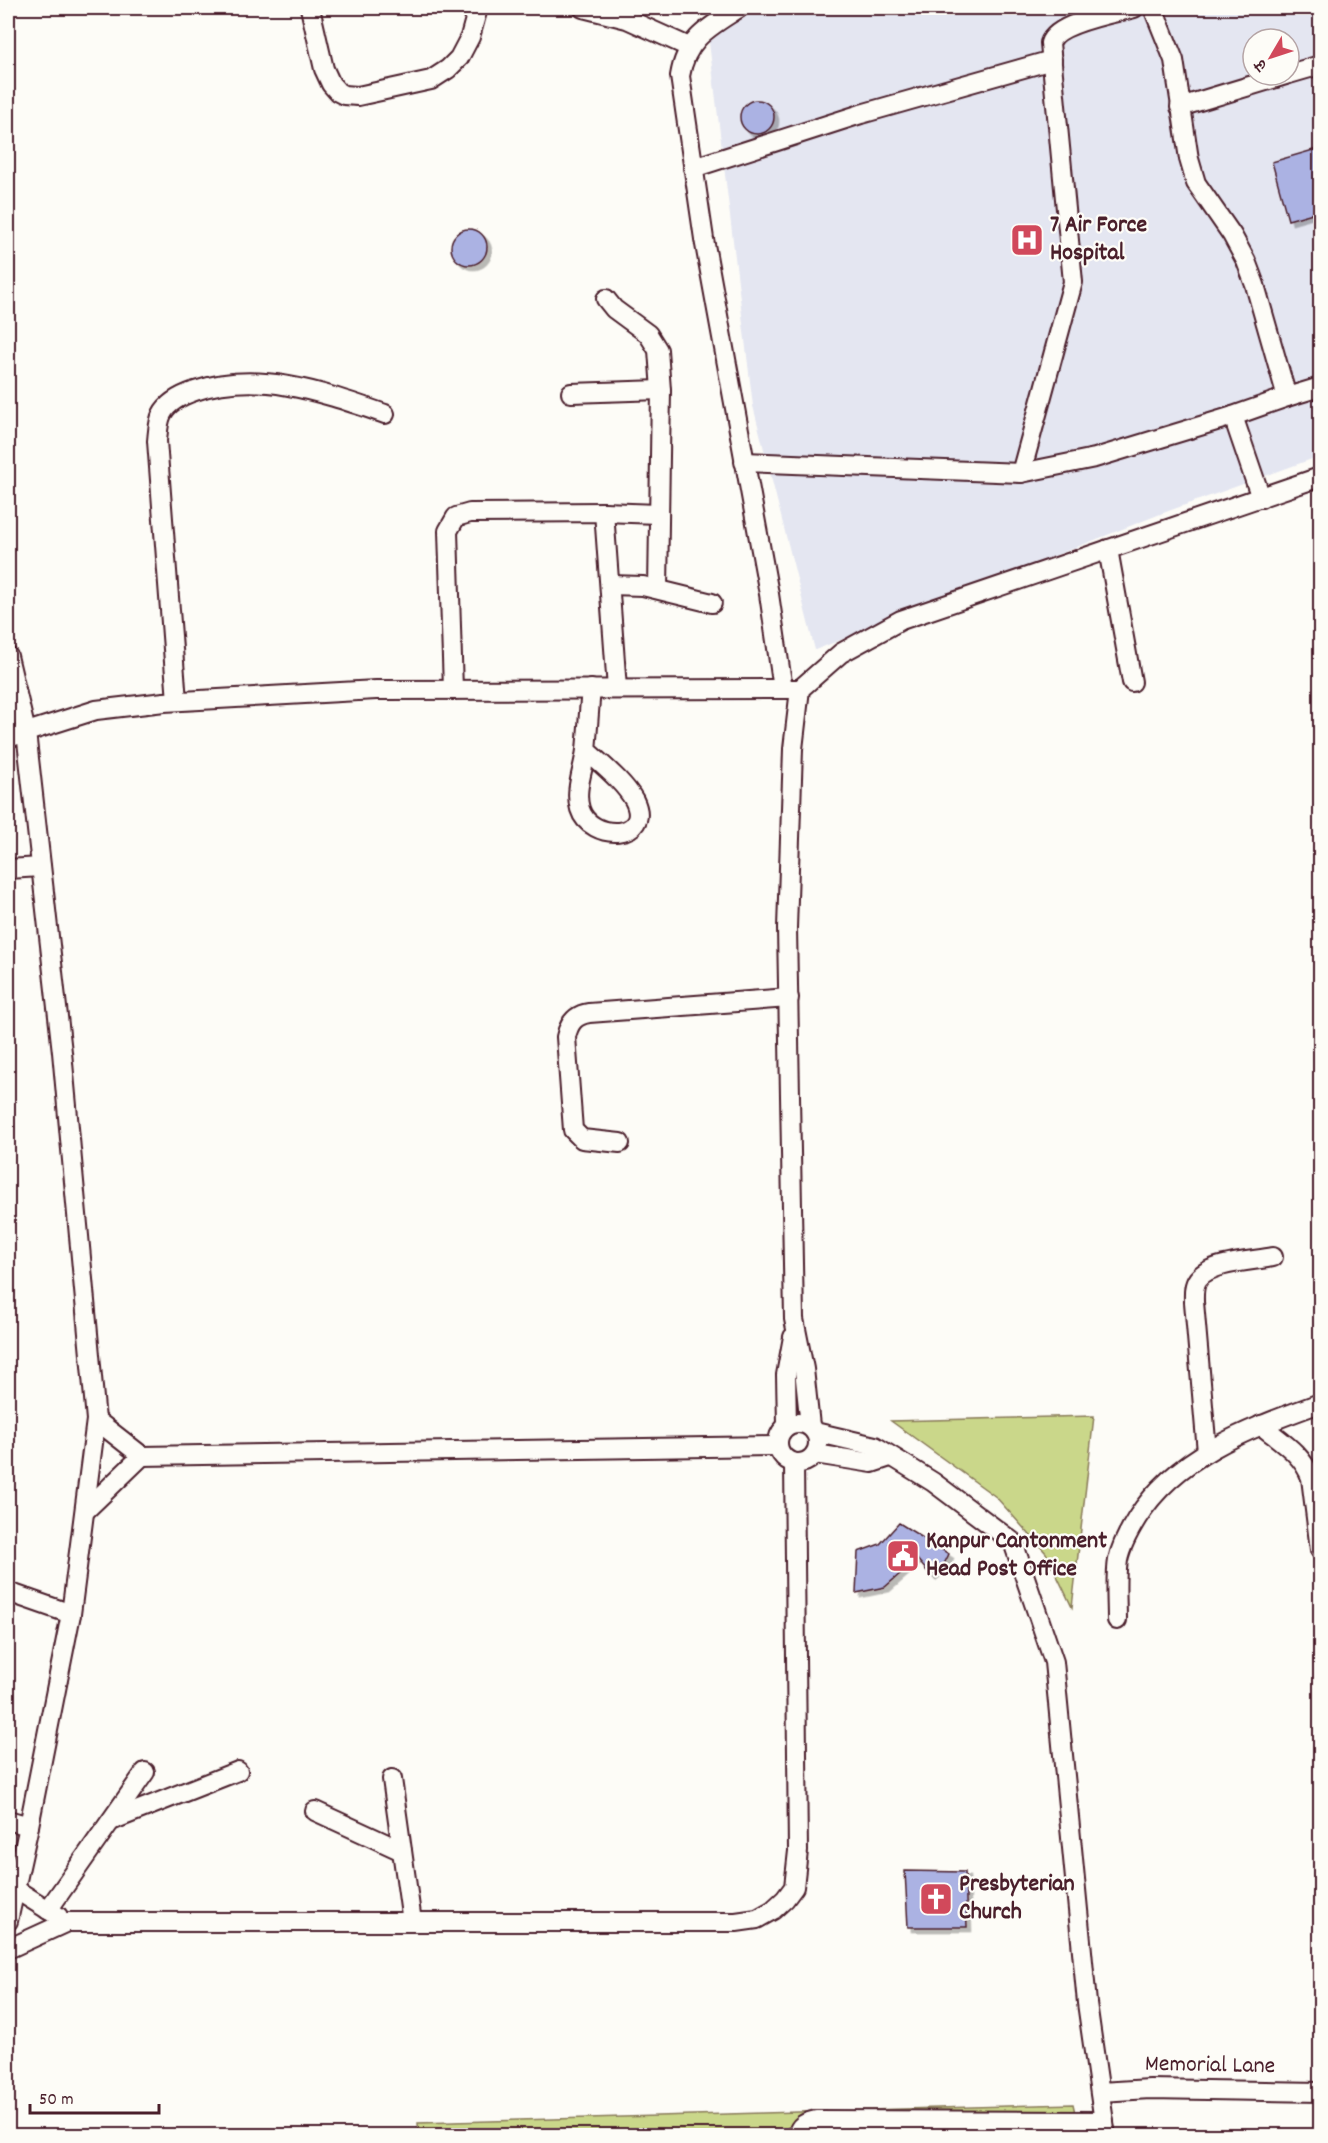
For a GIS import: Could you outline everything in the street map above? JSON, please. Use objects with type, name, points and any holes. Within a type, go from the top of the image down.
[{"type":"street","points":[[310,8],[324,69],[331,84],[344,95],[358,96],[431,80],[448,69],[459,58],[470,37],[477,8]]},
{"type":"street","points":[[583,8],[627,19],[688,47]]},
{"type":"street","points":[[738,8],[699,35],[688,47],[680,76],[704,239],[744,462],[769,594],[792,689],[793,749],[787,928],[795,1327],[804,1369],[812,1429],[818,1439],[815,1454],[809,1460],[794,1463],[786,1460],[778,1446],[781,1431],[794,1422],[802,1422],[812,1429],[875,1446],[933,1482],[1013,1542],[1053,1662],[1087,2003],[1105,2128],[816,2120],[802,2124],[797,2136]]},
{"type":"street","points":[[1021,473],[1073,282],[1050,43],[1056,33],[1084,14],[1134,8]]},
{"type":"street","points":[[1152,8],[1174,60],[1189,159],[1196,183],[1232,235],[1246,261],[1287,397]]},
{"type":"street","points":[[693,168],[861,114],[1052,60]]},
{"type":"street","points":[[1301,71],[1320,65]]},
{"type":"street","points":[[1180,107],[1248,87]]},
{"type":"street","points":[[606,299],[614,309],[648,334],[658,350],[661,390],[658,589]]},
{"type":"street","points":[[177,701],[157,441],[163,412],[186,394],[214,384],[239,381],[285,385],[337,397],[385,414]]},
{"type":"street","points":[[744,462],[1021,473],[1095,458],[1320,387]]},
{"type":"street","points":[[571,393],[661,390]]},
{"type":"street","points":[[1233,416],[1261,498]]},
{"type":"street","points":[[8,738],[96,710],[177,701],[376,690],[792,689],[841,653],[901,620],[1320,477]]},
{"type":"street","points":[[604,512],[617,689]]},
{"type":"street","points":[[453,690],[448,531],[456,517],[471,513],[658,514]]},
{"type":"street","points":[[1108,549],[1132,682]]},
{"type":"street","points":[[610,585],[628,584],[658,589],[712,603]]},
{"type":"street","points":[[8,656],[26,732],[62,1052],[96,1420],[71,1614],[8,1921]]},
{"type":"street","points":[[586,750],[591,689]]},
{"type":"street","points":[[8,869],[41,867]]},
{"type":"street","points":[[620,1143],[582,1139],[573,1130],[566,1037],[570,1024],[576,1017],[589,1013],[789,998]]},
{"type":"street","points":[[1207,1452],[1194,1287],[1198,1278],[1219,1266],[1274,1257]]},
{"type":"street","points":[[787,1425],[786,1375],[795,1327]]},
{"type":"street","points":[[1117,1620],[1118,1561],[1123,1543],[1143,1508],[1162,1487],[1190,1462],[1238,1435],[1320,1402]]},
{"type":"street","points":[[96,1420],[142,1456],[778,1446]]},
{"type":"street","points":[[1261,1425],[1299,1456],[1308,1469],[1320,1550]]},
{"type":"street","points":[[815,1454],[872,1463],[890,1457]]},
{"type":"street","points":[[86,1510],[142,1456]]},
{"type":"street","points":[[8,1949],[67,1922],[736,1922],[757,1919],[773,1910],[794,1887],[798,1851],[794,1463]]},
{"type":"street","points":[[8,1592],[71,1614]]},
{"type":"street","points":[[111,1821],[238,1771]]},
{"type":"street","points":[[48,1910],[145,1772]]},
{"type":"street","points":[[392,1779],[412,1922]]},
{"type":"street","points":[[315,1811],[402,1851]]},
{"type":"street","points":[[8,1820],[29,1826]]},
{"type":"street","points":[[15,1889],[67,1922]]},
{"type":"street","name":"Memorial Lane","points":[[1100,2092],[1150,2089],[1320,2092]]},
{"type":"shaded area","name":"7 Air Force Hospital","points":[[736,8],[1320,8],[1320,456],[1163,513],[815,650],[753,406],[708,34]]},
{"type":"green space","points":[[1094,1416],[1072,1607],[1046,1553],[996,1497],[891,1421]]},
{"type":"green space","points":[[1073,2104],[1080,2135],[419,2136],[418,2123]]},
{"type":"building","points":[[757,100],[769,105],[774,117],[769,129],[757,134],[745,129],[740,117],[745,105]]},
{"type":"building","points":[[1320,148],[1320,211],[1288,220],[1272,162]]},
{"type":"building","points":[[469,229],[482,234],[487,247],[482,260],[469,265],[456,260],[451,247],[456,234]]},
{"type":"building","name":"Kanpur Cantonment Head Post Office","points":[[899,1523],[949,1554],[943,1566],[931,1576],[917,1559],[885,1587],[856,1593],[858,1552],[880,1544]]},
{"type":"building","name":"Presbyterian Church","points":[[905,1871],[965,1872],[967,1927],[908,1927]]},
{"type":"place","name":"7 Air Force Hospital","points":[[1027,240]]},
{"type":"place","name":"Kanpur Cantonment Head Post Office","points":[[903,1556]]},
{"type":"place","name":"Presbyterian Church","points":[[936,1899]]}]
